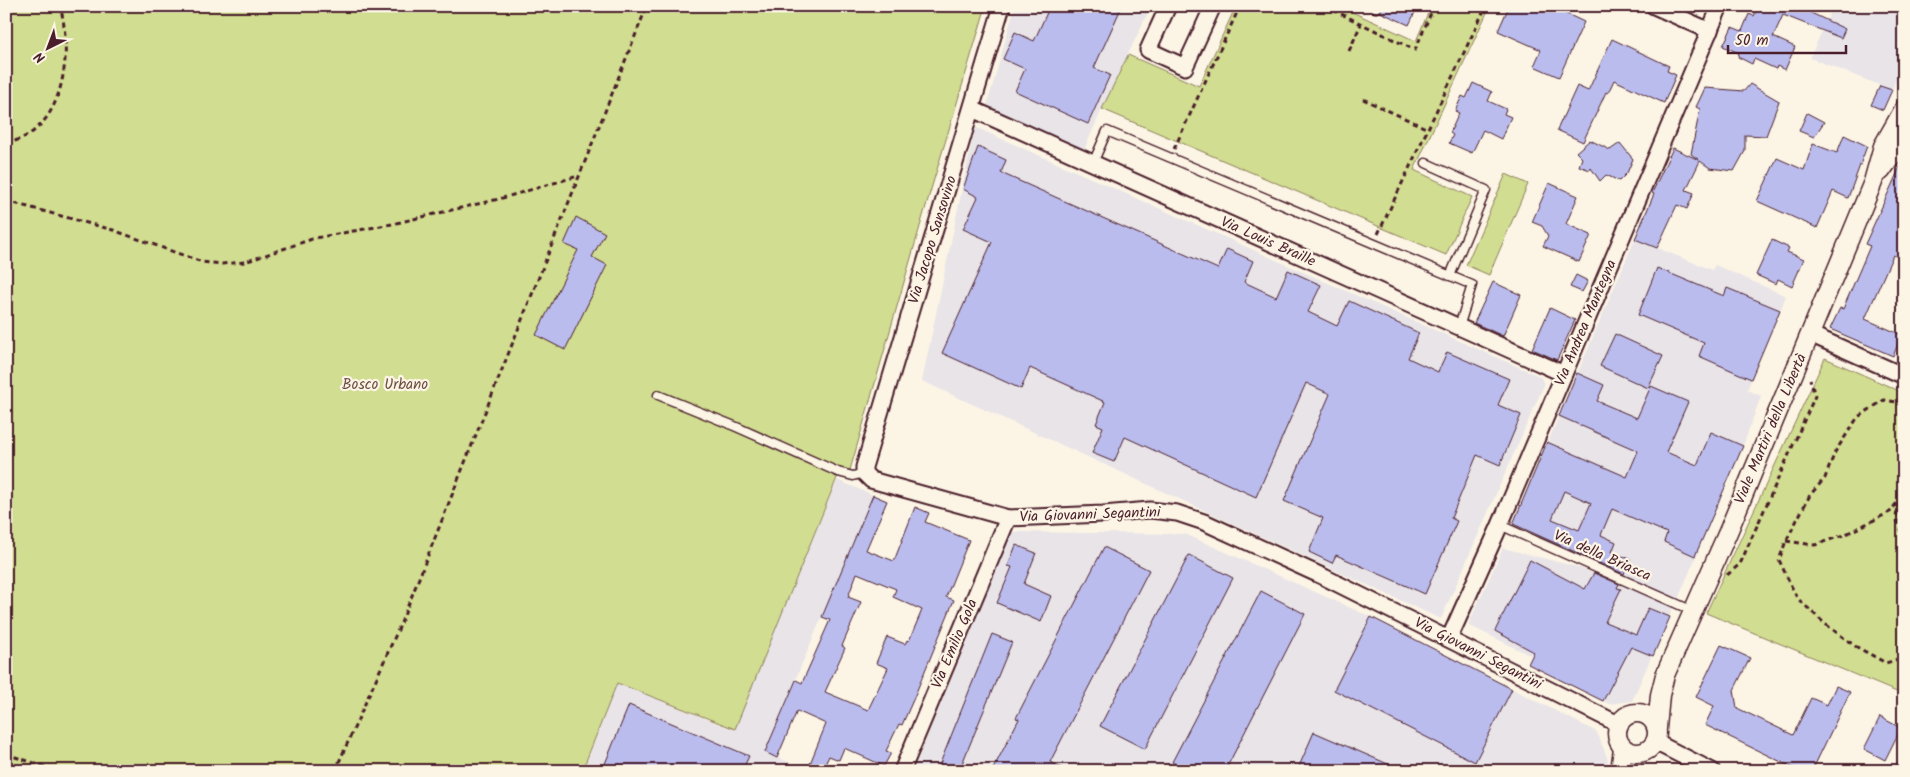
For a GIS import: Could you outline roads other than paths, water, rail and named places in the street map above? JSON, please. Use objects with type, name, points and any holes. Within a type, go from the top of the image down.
[{"type":"street","name":"Via Jacopo Sansovino","points":[[864,474],[864,467],[1002,6]]},
{"type":"street","points":[[1168,6],[1148,50],[1185,67],[1213,6]]},
{"type":"street","points":[[1654,6],[1710,31]]},
{"type":"street","name":"Via Andrea Mantegna","points":[[1449,639],[1500,525],[1720,6]]},
{"type":"street","name":"Via Louis Braille","points":[[972,109],[1564,374]]},
{"type":"street","name":"Viale Martiri della Libertà","points":[[1630,771],[1651,741],[1665,675],[1873,182],[1883,146],[1904,109]]},
{"type":"street","name":"Viale Martiri della Libertà","points":[[1873,182],[1904,139]]},
{"type":"street","points":[[1810,334],[1904,376]]},
{"type":"street","name":"Via Giovanni Segantini","points":[[864,474],[872,480],[1008,518],[1150,510],[1177,513],[1204,522],[1324,578],[1618,724]]},
{"type":"street","name":"Via Emilio Gola","points":[[902,771],[1008,518]]},
{"type":"street","name":"Viale Martiri della Libertà","points":[[1618,724],[1628,715],[1636,713],[1665,675]]},
{"type":"street","points":[[1618,724],[1617,738],[1623,748],[1635,754],[1651,741],[1654,722],[1648,716],[1636,713]]},
{"type":"street","points":[[1651,741],[1712,771]]},
{"type":"street","points":[[1620,771],[1623,748]]},
{"type":"lane","points":[[1093,163],[1107,131],[1450,276],[1472,286],[1459,327]]},
{"type":"lane","points":[[1426,163],[1486,190],[1450,276]]},
{"type":"lane","name":"Via Giovanni Segantini","points":[[658,395],[732,424],[838,472],[853,476],[864,474]]},
{"type":"lane","name":"Via della Briasca","points":[[1500,525],[1693,611]]},
{"type":"park label","name":"Bosco Urbano","points":[[385,385]]}]
